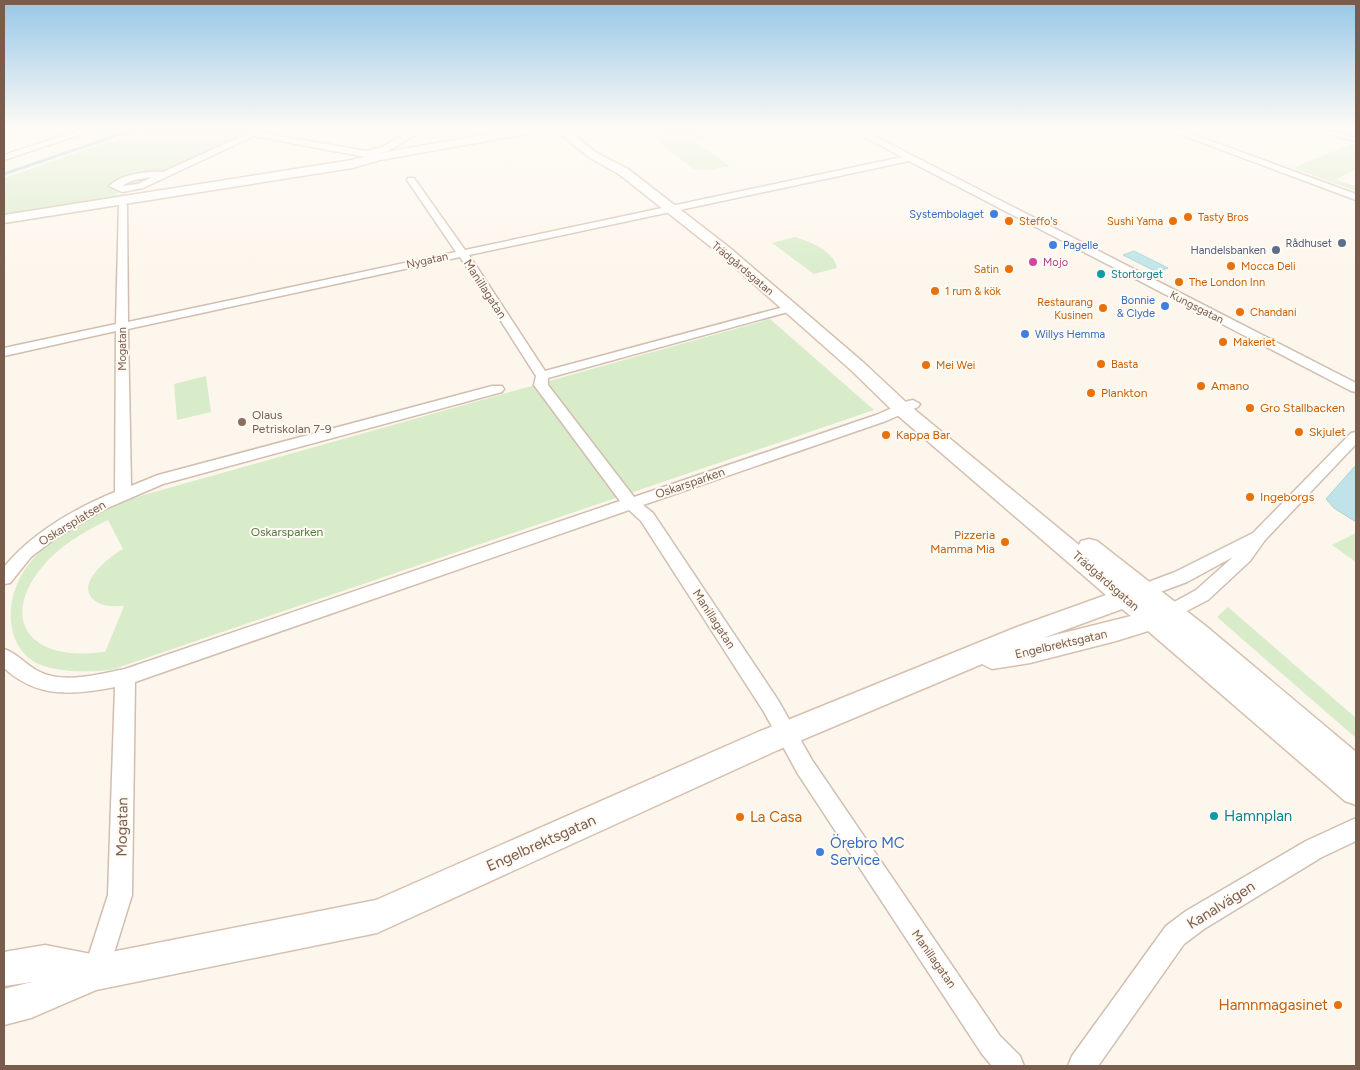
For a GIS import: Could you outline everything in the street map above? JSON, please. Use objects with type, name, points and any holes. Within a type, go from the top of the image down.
[{"type":"main road","points":[[4,219],[268,178]]},
{"type":"main road","name":"Trädgårdsgatan","points":[[631,178],[725,251],[858,367],[908,406],[1134,594],[1356,770]]},
{"type":"main road","points":[[4,224],[122,205],[178,193]]},
{"type":"main road","name":"Engelbrektsgatan","points":[[4,1007],[31,1000],[96,973],[377,916],[768,741],[786,736],[968,657],[1134,594]]},
{"type":"main road","name":"Trädgårdsgatan","points":[[1161,616],[1356,791]]},
{"type":"main road","name":"Engelbrektsgatan","points":[[968,657],[999,658],[1030,652],[1161,616]]},
{"type":"main road","name":"Engelbrektsgatan","points":[[4,969],[45,962],[96,973]]},
{"type":"street","name":"Nygatan","points":[[4,352],[813,178]]},
{"type":"street","name":"Kungsgatan","points":[[948,178],[1356,388]]},
{"type":"street","points":[[1303,178],[1356,197]]},
{"type":"street","name":"Manillagatan","points":[[411,180],[462,253],[542,376],[541,384],[630,503],[647,518],[770,706],[786,736],[991,1045],[1010,1066]]},
{"type":"street","name":"Mogatan","points":[[122,205],[123,494]]},
{"type":"street","points":[[542,376],[791,308]]},
{"type":"street","points":[[123,494],[158,480],[497,389]]},
{"type":"street","name":"Oskarsparken","points":[[125,677],[880,418],[908,406]]},
{"type":"street","name":"Engelbrektsgatan","points":[[1161,616],[1202,595],[1244,557],[1259,536],[1356,436]]},
{"type":"street","name":"Oskarsplatsen","points":[[4,578],[25,553],[47,536],[99,505],[123,494]]},
{"type":"street","name":"Engelbrektsgatan","points":[[1134,594],[1181,577],[1259,536]]},
{"type":"street","points":[[4,657],[16,669],[41,683],[71,686],[125,677]]},
{"type":"street","name":"Mogatan","points":[[96,973],[120,895],[125,677]]},
{"type":"street","name":"Kanalvägen","points":[[1082,1066],[1175,935],[1195,920],[1314,849],[1356,829]]},
{"type":"green space","points":[[4,178],[151,178],[114,195],[146,194],[104,199],[97,202],[4,217]]},
{"type":"green space","points":[[1320,178],[1339,178],[1336,180],[1356,186],[1356,191]]},
{"type":"green space","points":[[795,237],[814,244],[826,252],[831,256],[837,268],[814,274],[772,243]]},
{"type":"green space","name":"Oskarsparken","points":[[770,319],[874,410],[111,670],[63,670],[36,663],[24,654],[16,642],[12,628],[13,598],[17,583],[25,569],[46,546],[71,528],[111,507],[140,496]],"holes":[[[108,520],[123,549],[108,559],[89,583],[88,591],[92,598],[101,604],[124,606],[105,652],[62,652],[36,641],[28,632],[23,621],[22,610],[29,587],[35,576],[50,558],[73,540]]]},
{"type":"green space","points":[[206,376],[211,412],[177,420],[174,384]]},
{"type":"green space","points":[[1356,533],[1356,562],[1332,545]]},
{"type":"green space","points":[[1228,607],[1356,718],[1356,738],[1217,617]]},
{"type":"water","points":[[1134,251],[1168,268],[1157,272],[1123,255]]},
{"type":"water","points":[[1356,465],[1356,522],[1334,508],[1326,499]]},
{"type":"place","name":"Systembolaget","points":[[994,214]]},
{"type":"place","name":"Tasty Bros","points":[[1188,217]]},
{"type":"place","name":"Steffo's","points":[[1009,221]]},
{"type":"place","name":"Sushi Yama","points":[[1173,221]]},
{"type":"place","name":"Rådhuset","points":[[1342,243]]},
{"type":"place","name":"Pagelle","points":[[1053,245]]},
{"type":"place","name":"Handelsbanken","points":[[1276,250]]},
{"type":"place","name":"Mojo","points":[[1033,262]]},
{"type":"place","name":"Mocca Deli","points":[[1231,266]]},
{"type":"place","name":"Satin","points":[[1009,269]]},
{"type":"place","name":"Stortorget","points":[[1101,274]]},
{"type":"place","name":"The London Inn","points":[[1179,282]]},
{"type":"place","name":"1 rum & kök","points":[[935,291]]},
{"type":"place","name":"Bonnie & Clyde","points":[[1165,306]]},
{"type":"place","name":"Restaurang Kusinen","points":[[1103,308]]},
{"type":"place","name":"Chandani","points":[[1240,312]]},
{"type":"place","name":"Willys Hemma","points":[[1025,334]]},
{"type":"place","name":"Makeriet","points":[[1223,342]]},
{"type":"place","name":"Basta","points":[[1101,364]]},
{"type":"place","name":"Mei Wei","points":[[926,365]]},
{"type":"place","name":"Amano","points":[[1201,386]]},
{"type":"place","name":"Plankton","points":[[1091,393]]},
{"type":"place","name":"Gro Stallbacken","points":[[1250,408]]},
{"type":"place","name":"Olaus Petriskolan 7-9","points":[[242,422]]},
{"type":"place","name":"Skjulet","points":[[1299,432]]},
{"type":"place","name":"Kappa Bar","points":[[886,435]]},
{"type":"place","name":"Ingeborgs","points":[[1250,497]]},
{"type":"place","name":"Pizzeria Mamma Mia","points":[[1005,542]]},
{"type":"place","name":"Hamnplan","points":[[1214,816]]},
{"type":"place","name":"La Casa","points":[[740,817]]},
{"type":"place","name":"Örebro MC Service","points":[[820,852]]},
{"type":"place","name":"Hamnmagasinet","points":[[1338,1005]]}]
